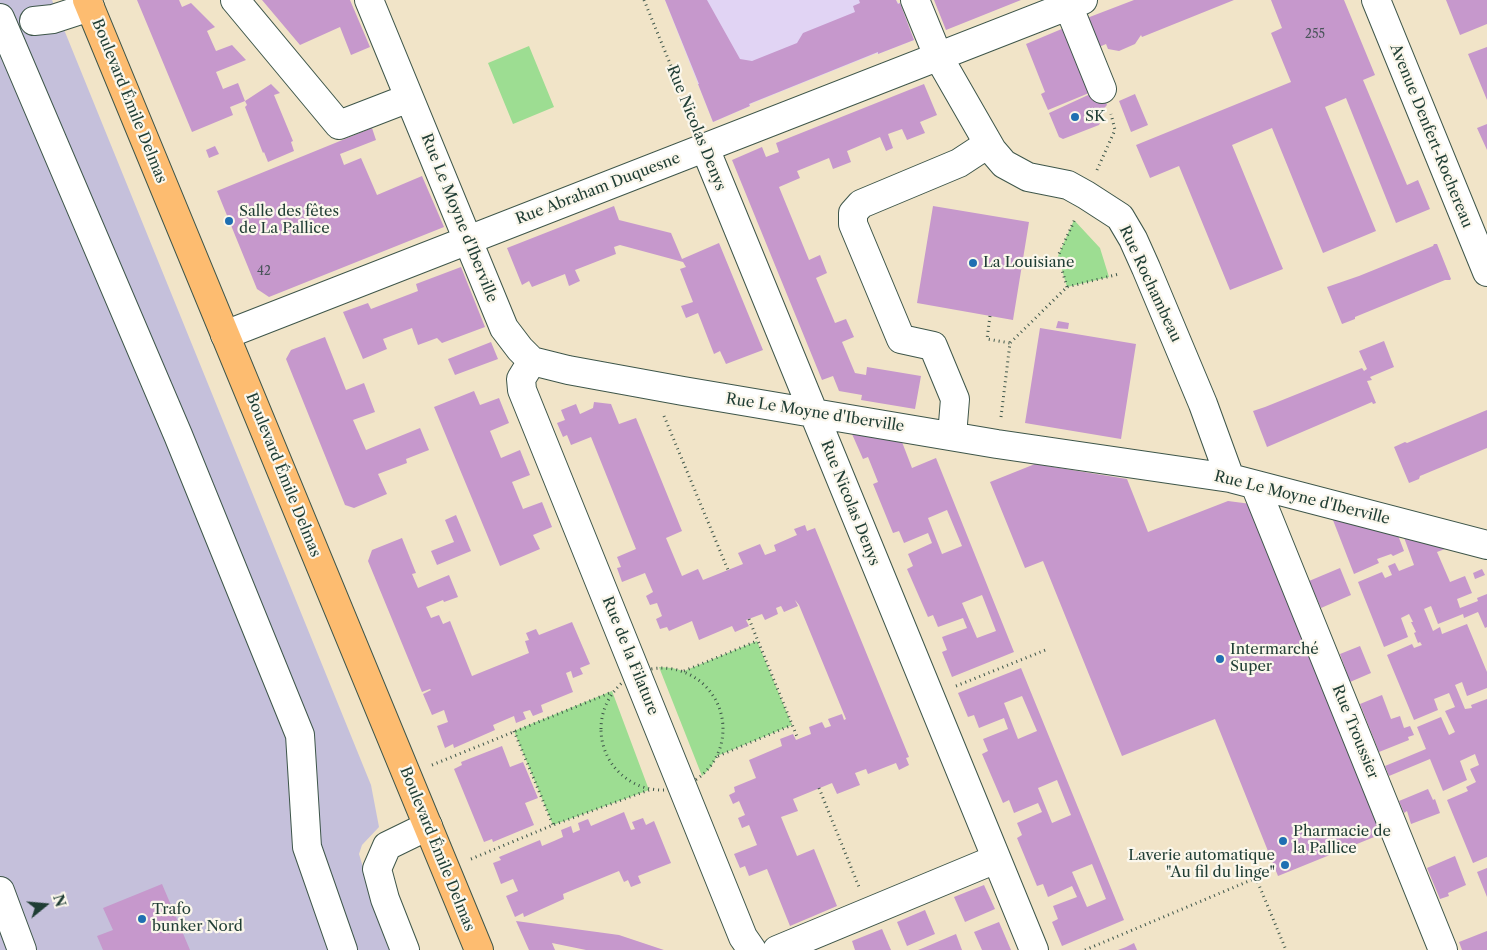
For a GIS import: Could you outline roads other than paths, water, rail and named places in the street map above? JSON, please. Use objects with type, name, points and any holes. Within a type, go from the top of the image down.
[{"type":"main road","name":"Boulevard Émile Delmas","points":[[89,4],[479,950]]},
{"type":"street","points":[[235,0],[338,125],[409,98]]},
{"type":"street","name":"Rue Le Moyne d'Iberville","points":[[369,0],[504,328],[532,361],[568,370],[652,385],[997,444],[1230,478],[1487,545]]},
{"type":"street","name":"Rue Rochambeau","points":[[915,0],[938,56],[988,144],[1004,164],[1028,177],[1068,185],[1120,218],[1133,239],[1146,268],[1203,404],[1230,478]]},
{"type":"street","name":"Avenue Denfert-Rochereau","points":[[1376,0],[1487,272]]},
{"type":"street","points":[[1072,2],[1102,89]]},
{"type":"street","name":"Rue Abraham Duquesne","points":[[225,335],[1072,2]]},
{"type":"street","points":[[34,21],[53,19],[89,4]]},
{"type":"street","points":[[0,18],[178,435],[300,735],[307,846],[343,950]]},
{"type":"street","points":[[952,436],[954,399],[933,346],[901,340],[853,224],[853,213],[861,204],[958,163],[988,144]]},
{"type":"street","name":"Rue Nicolas Denys","points":[[704,148],[1034,950]]},
{"type":"street","name":"Rue de la Filature","points":[[532,361],[521,379],[522,390],[744,937],[752,950]]},
{"type":"street","name":"Rue Troussier","points":[[1256,485],[1443,950]]},
{"type":"street","points":[[405,950],[385,899],[377,869],[387,846],[428,826]]},
{"type":"street","points":[[777,950],[996,859]]},
{"type":"street","points":[[0,891],[22,950]]},
{"type":"place","name":"SK","points":[[1075,117]]},
{"type":"place","name":"Salle des fêtes de La Pallice","points":[[229,221]]},
{"type":"place","name":"La Louisiane","points":[[973,263]]},
{"type":"place","name":"Intermarché Super","points":[[1220,659]]},
{"type":"place","name":"Pharmacie de la Pallice","points":[[1283,841]]},
{"type":"place","name":"Laverie automatique \"Au fil du linge\"","points":[[1285,865]]},
{"type":"place","name":"Trafo bunker Nord","points":[[142,919]]}]
